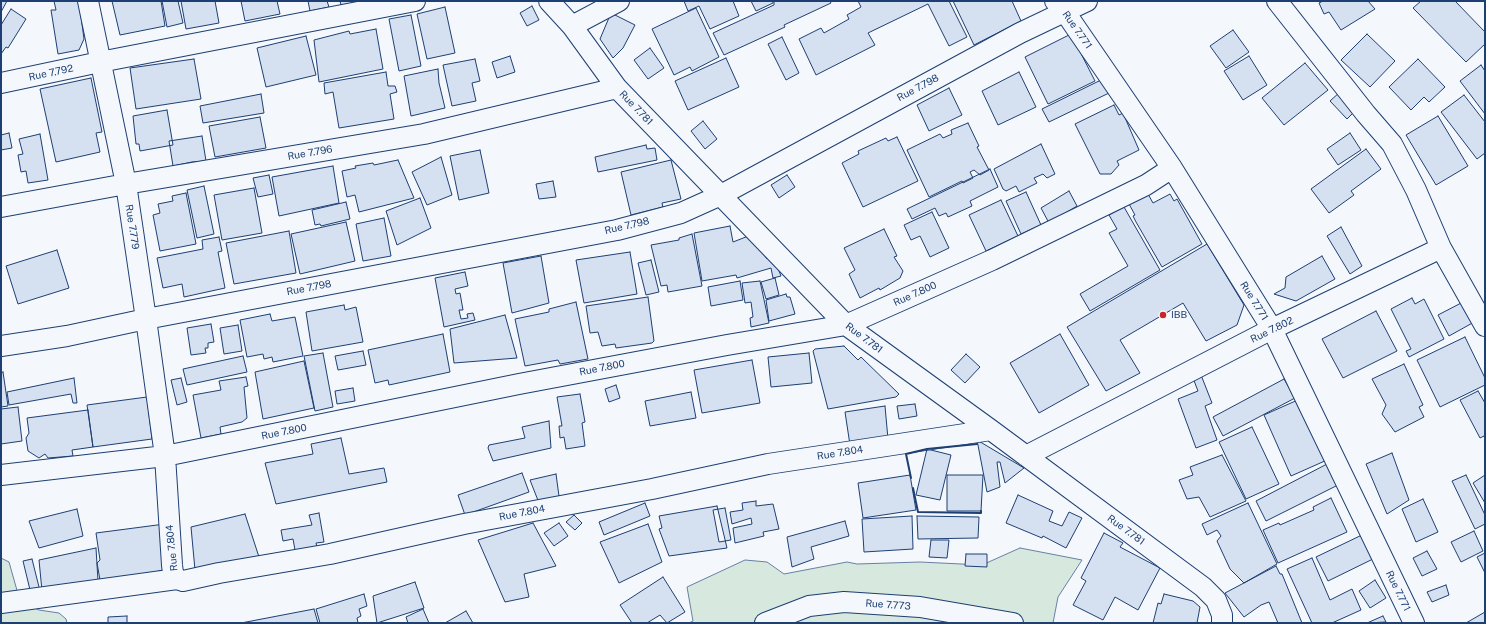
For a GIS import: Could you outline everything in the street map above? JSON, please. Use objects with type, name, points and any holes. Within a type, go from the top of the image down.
[{"type":"street","name":"Rue 7.779","points":[[88,1],[126,184],[165,456]]},
{"type":"street","name":"Rue 7.792","points":[[1,83],[100,62],[415,1]]},
{"type":"street","name":"Rue 7.781","points":[[549,1],[572,26],[617,88],[846,325],[1203,587],[1216,600],[1222,615],[1222,623]]},
{"type":"street","points":[[572,26],[619,1]]},
{"type":"street","name":"Rue 7.798","points":[[1,346],[67,336],[146,319],[617,230],[680,213],[721,195],[1013,37],[1060,7],[1087,1]]},
{"type":"street","points":[[1277,1],[1366,114],[1392,144],[1416,190],[1441,248],[1485,326]]},
{"type":"street","name":"Rue 7.771","points":[[1060,7],[1172,168],[1272,329],[1414,623]]},
{"type":"street","name":"Rue 7.796","points":[[1,207],[126,184],[424,134],[617,88]]},
{"type":"street","name":"Rue 7.800","points":[[1,475],[165,456],[518,384],[727,345],[846,325],[992,260],[1146,185],[1172,168]]},
{"type":"street","name":"Rue 7.802","points":[[1026,456],[1272,329],[1441,248]]},
{"type":"street","name":"Rue 7.804","points":[[165,456],[173,573],[177,579],[183,581],[219,573],[330,554],[464,524],[652,489],[768,464],[991,430]]},
{"type":"street","points":[[1,603],[177,579]]},
{"type":"street","name":"Rue 7.773","points":[[765,623],[809,606],[844,602],[920,607],[1013,623]]},
{"type":"shaded area","points":[[1020,548],[1082,560],[1058,597],[1053,623],[689,623],[693,621],[687,587],[745,560],[767,562],[784,574],[847,562],[857,564],[920,562],[982,565]]},
{"type":"shaded area","points":[[1,558],[9,562],[20,601],[39,610],[59,613],[66,619],[67,623],[1,623]]},
{"type":"building","points":[[1,1],[7,1],[1,12]]},
{"type":"building","points":[[54,1],[79,1],[84,39],[79,50],[58,54],[51,10],[56,10]]},
{"type":"building","points":[[112,1],[161,1],[165,26],[120,35]]},
{"type":"building","points":[[162,1],[178,1],[183,23],[167,27]]},
{"type":"building","points":[[181,1],[215,1],[219,23],[186,29]]},
{"type":"building","points":[[241,1],[277,1],[280,14],[245,21]]},
{"type":"building","points":[[308,1],[327,1],[329,7],[310,11]]},
{"type":"building","points":[[340,1],[366,1],[341,5]]},
{"type":"building","points":[[684,1],[733,1],[739,16],[710,29],[699,6],[688,11]]},
{"type":"building","points":[[751,1],[773,1],[773,3],[756,11]]},
{"type":"building","points":[[774,1],[830,1],[831,3],[784,25],[785,27],[724,55],[713,33],[774,5]]},
{"type":"building","points":[[858,1],[949,1],[967,37],[949,46],[928,4],[868,33],[875,45],[816,75],[799,39],[821,28],[824,33],[849,19],[847,15],[861,7]]},
{"type":"building","points":[[953,1],[1012,1],[1021,21],[974,45]]},
{"type":"building","points":[[1323,1],[1368,1],[1375,9],[1341,30],[1329,12],[1324,14],[1319,3]]},
{"type":"building","points":[[1421,1],[1455,1],[1485,32],[1485,44],[1466,62],[1413,8]]},
{"type":"building","points":[[532,6],[539,20],[527,26],[520,13]]},
{"type":"building","points":[[445,7],[455,53],[427,59],[417,14]]},
{"type":"building","points":[[696,8],[719,57],[692,71],[690,67],[674,75],[652,29]]},
{"type":"building","points":[[11,9],[26,19],[8,48],[6,47],[1,54],[1,25]]},
{"type":"building","points":[[611,13],[635,25],[623,48],[613,58],[600,39]]},
{"type":"building","points":[[411,15],[421,66],[399,71],[389,19]]},
{"type":"building","points":[[376,29],[383,69],[319,82],[314,40],[349,31],[350,34]]},
{"type":"building","points":[[1233,30],[1249,52],[1226,68],[1210,46]]},
{"type":"building","points":[[1071,34],[1095,81],[1048,104],[1025,57]]},
{"type":"building","points":[[1367,34],[1395,61],[1370,87],[1341,60]]},
{"type":"building","points":[[306,36],[316,75],[266,87],[257,48]]},
{"type":"building","points":[[782,37],[799,73],[786,80],[768,44]]},
{"type":"building","points":[[650,48],[664,68],[648,79],[634,60]]},
{"type":"building","points":[[510,56],[515,72],[497,78],[492,62]]},
{"type":"building","points":[[1249,56],[1267,85],[1243,100],[1224,71]]},
{"type":"building","points":[[726,58],[739,87],[688,110],[675,81]]},
{"type":"building","points":[[194,59],[201,99],[136,109],[130,68]]},
{"type":"building","points":[[475,59],[480,81],[472,83],[476,101],[452,106],[443,65]]},
{"type":"building","points":[[1418,59],[1445,87],[1429,102],[1424,97],[1411,110],[1389,87]]},
{"type":"building","points":[[1305,63],[1328,90],[1284,125],[1262,98]]},
{"type":"building","points":[[1481,65],[1485,71],[1485,114],[1460,81]]},
{"type":"building","points":[[438,69],[439,83],[445,108],[411,116],[404,76]]},
{"type":"building","points":[[386,72],[388,86],[395,86],[397,92],[390,94],[394,119],[339,128],[333,92],[325,94],[324,83]]},
{"type":"building","points":[[1019,72],[1036,107],[998,125],[982,91]]},
{"type":"building","points":[[91,78],[102,132],[96,133],[100,152],[56,162],[40,89]]},
{"type":"building","points":[[1103,79],[1109,93],[1049,122],[1042,109]]},
{"type":"building","points":[[949,88],[962,115],[929,131],[917,105]]},
{"type":"building","points":[[1340,92],[1356,110],[1347,119],[1330,101]]},
{"type":"building","points":[[261,94],[264,113],[203,123],[200,106]]},
{"type":"building","points":[[1464,95],[1485,122],[1485,153],[1477,159],[1441,112]]},
{"type":"building","points":[[1114,105],[1119,115],[1123,113],[1139,150],[1117,161],[1119,165],[1111,174],[1100,174],[1075,124]]},
{"type":"building","points":[[167,110],[173,145],[140,151],[139,144],[136,144],[133,116]]},
{"type":"building","points":[[1438,116],[1468,166],[1436,185],[1406,135]]},
{"type":"building","points":[[260,117],[266,148],[215,157],[209,126]]},
{"type":"building","points":[[703,121],[717,139],[705,149],[691,131]]},
{"type":"building","points":[[968,123],[979,146],[977,147],[989,170],[980,175],[974,170],[970,172],[973,178],[963,183],[962,181],[929,197],[907,150],[940,134],[943,138],[952,134],[951,130]]},
{"type":"building","points":[[9,133],[12,148],[1,150],[1,135]]},
{"type":"building","points":[[1350,133],[1361,150],[1338,165],[1327,149]]},
{"type":"building","points":[[40,134],[48,180],[28,183],[26,171],[21,172],[18,155],[23,154],[19,139]]},
{"type":"building","points":[[202,136],[206,161],[173,166],[169,141]]},
{"type":"building","points":[[897,137],[918,181],[863,207],[842,163],[859,154],[858,151],[886,138],[888,141]]},
{"type":"building","points":[[1041,144],[1055,174],[1047,178],[1043,174],[1034,178],[1037,183],[1019,192],[1016,186],[1006,191],[1003,189],[994,169]]},
{"type":"building","points":[[646,145],[647,149],[655,148],[657,160],[598,172],[595,157]]},
{"type":"building","points":[[1366,149],[1381,169],[1351,191],[1354,195],[1329,213],[1311,189]]},
{"type":"building","points":[[480,150],[489,193],[459,200],[450,156]]},
{"type":"building","points":[[441,157],[452,195],[427,205],[412,172]]},
{"type":"building","points":[[398,160],[414,198],[359,212],[355,195],[347,197],[342,171],[356,168],[355,166],[373,163],[374,165]]},
{"type":"building","points":[[671,160],[681,199],[662,203],[663,207],[631,215],[621,172]]},
{"type":"building","points":[[333,166],[339,203],[279,216],[272,177]]},
{"type":"building","points":[[990,169],[998,187],[970,201],[972,206],[948,217],[946,213],[939,216],[935,208],[912,219],[907,209]]},
{"type":"building","points":[[269,175],[273,194],[258,197],[253,178]]},
{"type":"building","points":[[787,175],[795,187],[779,198],[771,185]]},
{"type":"building","points":[[553,181],[556,197],[539,199],[536,184]]},
{"type":"building","points":[[204,186],[214,234],[197,238],[187,190]]},
{"type":"building","points":[[254,188],[262,233],[222,240],[214,195]]},
{"type":"building","points":[[1069,191],[1077,206],[1049,223],[1041,208]]},
{"type":"building","points":[[1026,192],[1041,225],[1021,234],[1006,201]]},
{"type":"building","points":[[186,193],[196,244],[160,251],[153,215],[160,213],[158,204],[173,201],[172,196]]},
{"type":"building","points":[[1148,194],[1153,203],[1170,194],[1174,201],[1177,199],[1202,244],[1162,267],[1136,222],[1133,216],[1135,215],[1129,204]]},
{"type":"building","points":[[420,198],[431,228],[397,245],[386,211]]},
{"type":"building","points":[[1001,200],[1018,236],[986,251],[969,215]]},
{"type":"building","points":[[346,202],[350,219],[321,226],[320,224],[315,225],[312,210]]},
{"type":"building","points":[[1124,207],[1160,270],[1090,311],[1080,294],[1128,266],[1109,233],[1117,229],[1109,215]]},
{"type":"building","points":[[932,212],[949,248],[930,257],[920,236],[911,240],[904,225]]},
{"type":"building","points":[[384,218],[391,256],[363,261],[356,224]]},
{"type":"building","points":[[346,222],[355,261],[300,274],[291,234]]},
{"type":"building","points":[[730,226],[733,242],[751,235],[767,259],[772,253],[781,276],[773,278],[771,268],[737,278],[736,275],[702,281],[694,233]]},
{"type":"building","points":[[1341,227],[1362,266],[1350,274],[1327,236]]},
{"type":"building","points":[[884,229],[897,256],[894,257],[903,271],[900,278],[880,290],[879,288],[860,298],[849,274],[855,270],[844,248]]},
{"type":"building","points":[[289,231],[296,273],[234,284],[226,243]]},
{"type":"building","points":[[692,234],[702,286],[668,292],[667,285],[661,286],[651,245],[679,240],[679,238]]},
{"type":"building","points":[[219,237],[222,251],[218,252],[225,288],[184,297],[182,284],[163,288],[157,258],[203,249],[202,240]]},
{"type":"building","name":"IBB","points":[[1207,244],[1244,305],[1237,325],[1206,341],[1183,303],[1120,340],[1140,373],[1106,391],[1067,327]]},
{"type":"building","points":[[57,250],[69,288],[18,304],[6,266]]},
{"type":"building","points":[[630,252],[637,294],[584,303],[576,260]]},
{"type":"building","points":[[541,256],[549,303],[512,313],[503,263]]},
{"type":"building","points":[[1322,256],[1335,279],[1296,301],[1274,294],[1285,288],[1286,277]]},
{"type":"building","points":[[651,260],[659,292],[646,295],[638,263]]},
{"type":"building","points":[[465,272],[468,286],[455,289],[456,294],[460,293],[463,310],[459,310],[461,319],[468,318],[467,314],[473,313],[475,320],[444,327],[435,278]]},
{"type":"building","points":[[775,278],[779,295],[766,299],[761,282]]},
{"type":"building","points":[[740,281],[743,300],[711,306],[708,287]]},
{"type":"building","points":[[760,281],[769,323],[751,327],[750,318],[753,317],[751,302],[745,303],[742,283]]},
{"type":"building","points":[[786,294],[787,297],[790,297],[795,314],[769,321],[766,300]]},
{"type":"building","points":[[648,297],[654,341],[652,343],[616,348],[615,344],[602,346],[598,332],[590,333],[586,306]]},
{"type":"building","points":[[1412,298],[1415,304],[1424,299],[1444,339],[1409,357],[1406,351],[1411,349],[1391,309]]},
{"type":"building","points":[[1465,301],[1476,321],[1449,336],[1438,315]]},
{"type":"building","points":[[576,302],[588,359],[560,364],[558,360],[525,366],[515,319],[549,312],[549,309]]},
{"type":"building","points":[[344,305],[345,310],[356,307],[363,342],[312,351],[306,312]]},
{"type":"building","points":[[1376,311],[1397,351],[1343,378],[1322,339]]},
{"type":"building","points":[[270,314],[272,321],[295,317],[303,356],[273,362],[272,357],[264,359],[263,354],[247,357],[240,320]]},
{"type":"building","points":[[505,315],[517,358],[454,363],[450,329]]},
{"type":"building","points":[[211,324],[214,342],[208,343],[208,348],[205,348],[206,353],[191,355],[187,328]]},
{"type":"building","points":[[238,325],[242,351],[224,354],[220,328]]},
{"type":"building","points":[[443,334],[450,372],[389,385],[388,380],[375,383],[368,350]]},
{"type":"building","points":[[1060,334],[1089,385],[1039,413],[1010,363]]},
{"type":"building","points":[[1465,337],[1485,378],[1485,385],[1440,407],[1417,360]]},
{"type":"building","points":[[844,346],[858,360],[861,357],[899,394],[896,397],[828,409],[813,351],[815,349]]},
{"type":"building","points":[[363,351],[366,365],[338,370],[335,356]]},
{"type":"building","points":[[323,353],[333,407],[315,411],[304,356]]},
{"type":"building","points":[[809,353],[812,383],[771,387],[768,357]]},
{"type":"building","points":[[966,354],[980,367],[965,383],[951,370]]},
{"type":"building","points":[[243,356],[247,372],[187,385],[183,369]]},
{"type":"building","points":[[752,360],[760,403],[702,413],[694,370]]},
{"type":"building","points":[[304,361],[314,408],[263,419],[255,372]]},
{"type":"building","points":[[1404,364],[1423,405],[1419,407],[1424,417],[1395,432],[1382,414],[1386,405],[1372,379]]},
{"type":"building","points":[[3,372],[8,406],[1,407],[1,373]]},
{"type":"building","points":[[1201,375],[1212,403],[1205,406],[1217,440],[1196,448],[1178,399],[1198,391],[1193,378]]},
{"type":"building","points":[[246,377],[248,386],[244,387],[247,418],[242,422],[220,427],[221,434],[201,438],[193,395],[221,390],[219,381]]},
{"type":"building","points":[[74,378],[77,403],[73,403],[71,394],[9,405],[7,392]]},
{"type":"building","points":[[181,378],[187,402],[177,405],[171,380]]},
{"type":"building","points":[[1284,379],[1295,398],[1223,436],[1213,417]]},
{"type":"building","points":[[616,385],[620,398],[609,402],[605,389]]},
{"type":"building","points":[[353,388],[355,401],[337,404],[335,391]]},
{"type":"building","points":[[1478,391],[1485,403],[1485,439],[1484,436],[1480,438],[1460,400]]},
{"type":"building","points":[[691,392],[696,418],[650,426],[645,401]]},
{"type":"building","points":[[580,394],[585,422],[582,423],[585,446],[566,449],[564,437],[560,438],[559,426],[562,426],[557,397]]},
{"type":"building","points":[[147,397],[152,439],[93,447],[87,405]]},
{"type":"building","points":[[1300,399],[1327,460],[1291,476],[1264,415]]},
{"type":"building","points":[[915,404],[917,416],[899,419],[897,406]]},
{"type":"building","points":[[885,406],[888,439],[850,445],[845,412]]},
{"type":"building","points":[[18,407],[22,441],[1,444],[1,409]]},
{"type":"building","points":[[88,410],[93,447],[72,450],[73,456],[48,458],[45,454],[39,458],[28,451],[26,438],[29,433],[27,418]]},
{"type":"building","points":[[549,421],[551,448],[493,461],[488,448],[489,445],[525,438],[522,427]]},
{"type":"building","points":[[1252,427],[1279,484],[1246,499],[1219,442]]},
{"type":"building","points":[[341,438],[349,474],[384,468],[387,482],[276,504],[265,463],[313,454],[311,444]]},
{"type":"building","points":[[977,440],[1024,468],[1005,483],[1000,462],[997,462],[1000,487],[987,492]]},
{"type":"building","points":[[927,449],[951,455],[940,500],[916,495]]},
{"type":"building","points":[[1392,453],[1409,500],[1387,514],[1366,464]]},
{"type":"building","points":[[1222,455],[1246,501],[1210,517],[1199,497],[1187,499],[1179,480],[1193,475],[1190,467]]},
{"type":"building","points":[[1327,464],[1338,485],[1266,521],[1256,501]]},
{"type":"building","points":[[522,473],[529,492],[465,515],[458,495]]},
{"type":"building","points":[[556,474],[559,496],[539,503],[530,480]]},
{"type":"building","points":[[910,475],[916,510],[863,518],[858,483]]},
{"type":"building","points":[[947,475],[983,475],[981,511],[947,511]]},
{"type":"building","points":[[1466,475],[1485,515],[1485,524],[1475,529],[1452,481]]},
{"type":"building","points":[[1485,475],[1485,503],[1473,483]]},
{"type":"building","points":[[1018,495],[1053,511],[1049,521],[1062,526],[1069,512],[1082,518],[1066,548],[1043,536],[1042,538],[1006,523]]},
{"type":"building","points":[[1331,498],[1347,532],[1278,563],[1263,530],[1279,523],[1280,525],[1314,510],[1313,507]]},
{"type":"building","points":[[1423,499],[1438,532],[1416,542],[1402,509]]},
{"type":"building","points":[[756,501],[756,506],[773,504],[779,529],[763,532],[764,536],[735,543],[733,528],[752,524],[751,518],[732,524],[730,512],[743,510],[742,503]]},
{"type":"building","points":[[645,503],[650,516],[604,535],[599,522]]},
{"type":"building","points":[[1248,503],[1277,564],[1244,583],[1230,569],[1217,541],[1221,536],[1217,530],[1207,535],[1202,524]]},
{"type":"building","points":[[717,506],[727,548],[669,556],[659,529],[662,528],[659,516]]},
{"type":"building","points":[[725,508],[731,540],[719,542],[713,510]]},
{"type":"building","points":[[77,509],[83,536],[39,548],[29,521]]},
{"type":"building","points":[[319,513],[324,542],[316,543],[317,547],[295,550],[293,539],[283,541],[281,530],[312,525],[309,515]]},
{"type":"building","points":[[245,514],[259,557],[195,570],[191,527]]},
{"type":"building","points":[[574,515],[582,523],[575,530],[566,522]]},
{"type":"building","points":[[912,516],[913,549],[864,552],[862,519]]},
{"type":"building","points":[[917,516],[979,517],[978,538],[918,539]]},
{"type":"building","points":[[845,521],[849,536],[811,547],[814,559],[792,567],[787,537]]},
{"type":"building","points":[[533,523],[556,566],[524,574],[529,597],[505,602],[478,540]]},
{"type":"building","points":[[559,523],[568,536],[554,546],[544,533]]},
{"type":"building","points":[[165,524],[170,568],[148,574],[100,580],[97,563],[100,560],[96,533]]},
{"type":"building","points":[[648,524],[662,562],[619,583],[600,542]]},
{"type":"building","points":[[1474,531],[1483,551],[1461,562],[1451,542]]},
{"type":"building","points":[[1104,533],[1123,543],[1120,547],[1160,568],[1138,610],[1115,597],[1103,620],[1073,605],[1086,581],[1081,578]]},
{"type":"building","points":[[1364,534],[1375,558],[1328,581],[1316,557]]},
{"type":"building","points":[[931,540],[949,540],[947,558],[929,557]]},
{"type":"building","points":[[96,548],[98,581],[65,584],[65,589],[42,591],[39,560]]},
{"type":"building","points":[[1427,551],[1437,569],[1422,576],[1413,558]]},
{"type":"building","points":[[1485,553],[1485,573],[1477,557]]},
{"type":"building","points":[[966,554],[987,554],[987,567],[965,566]]},
{"type":"building","points":[[1312,558],[1330,600],[1352,589],[1361,610],[1332,623],[1312,623],[1287,569]]},
{"type":"building","points":[[32,559],[40,591],[31,594],[23,561]]},
{"type":"building","points":[[1276,566],[1280,574],[1282,574],[1302,623],[1278,623],[1269,602],[1261,605],[1244,617],[1225,593]]},
{"type":"building","points":[[663,577],[685,612],[667,623],[660,615],[647,623],[632,623],[620,605]]},
{"type":"building","points":[[1375,580],[1386,598],[1370,608],[1359,591]]},
{"type":"building","points":[[415,582],[424,608],[377,623],[373,596]]},
{"type":"building","points":[[1446,585],[1449,595],[1432,602],[1427,592]]},
{"type":"building","points":[[364,594],[367,606],[359,609],[361,616],[357,618],[358,623],[320,623],[316,609]]},
{"type":"building","points":[[1164,594],[1193,601],[1200,607],[1197,623],[1153,623],[1158,603],[1161,604]]},
{"type":"building","points":[[314,609],[318,623],[241,623]]},
{"type":"building","points":[[423,609],[429,623],[408,623],[406,617]]},
{"type":"building","points":[[466,611],[473,623],[445,623]]},
{"type":"building","points":[[1485,612],[1485,623],[1466,623]]},
{"type":"building","points":[[127,616],[127,623],[108,623],[108,617]]},
{"type":"building","points":[[1383,616],[1386,622],[1367,623]]},
{"type":"wall","points":[[911,478],[906,454],[927,449],[977,444]]},
{"type":"wall","points":[[913,488],[918,512],[981,513],[981,511]]},
{"type":"place","name":"IBB","points":[[1163,315]]}]
